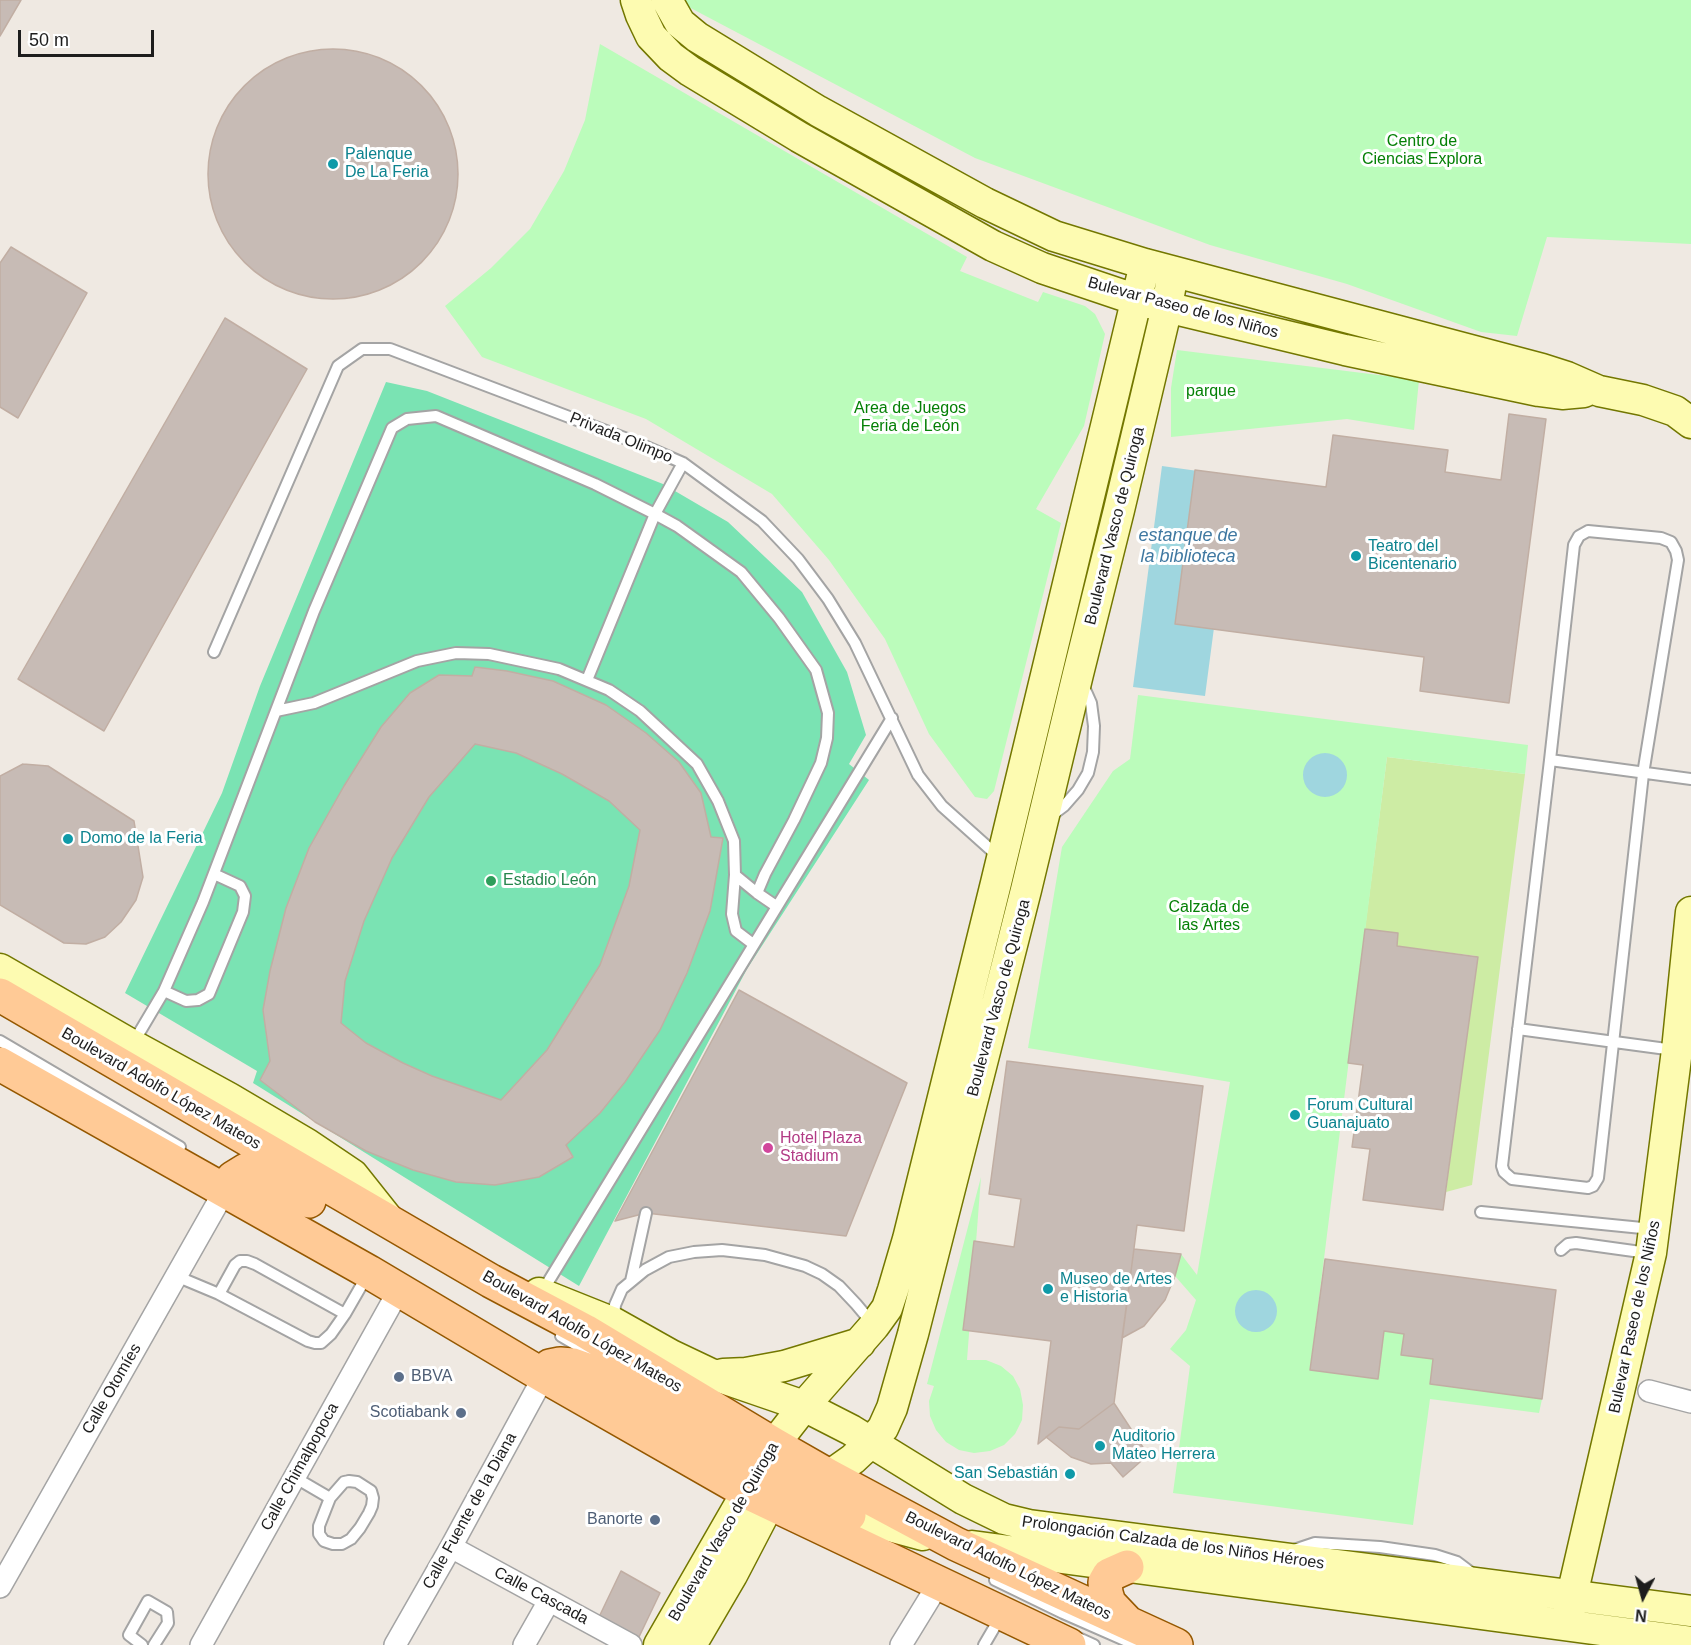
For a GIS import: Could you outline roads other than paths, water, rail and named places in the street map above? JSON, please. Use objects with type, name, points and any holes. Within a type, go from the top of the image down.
[{"type":"main road","name":"Boulevard Adolfo López Mateos","points":[[0,995],[491,1281],[600,1327],[776,1478],[939,1582],[1003,1613],[1048,1641]]},
{"type":"main road","name":"Boulevard Adolfo López Mateos","points":[[0,1064],[236,1177],[369,1272],[551,1370],[776,1478],[944,1546],[1132,1634],[1176,1645]]},
{"type":"main road","points":[[236,1177],[246,1170],[262,1174],[473,1294],[528,1317],[600,1327]]},
{"type":"main road","points":[[776,1478],[864,1518]]},
{"type":"main road","points":[[1127,1567],[1109,1575],[1105,1582],[1109,1602],[1132,1634]]},
{"type":"street","name":"Bulevar Paseo de los Niños","points":[[636,0],[640,15],[651,36],[671,57],[690,71],[799,137],[993,246],[1042,268],[1137,300],[1345,350],[1539,391],[1562,394],[1599,391]]},
{"type":"street","name":"Bulevar Paseo de los Niños","points":[[667,0],[680,23],[697,37],[818,111],[985,203],[1054,236],[1173,272],[1542,369],[1599,391],[1643,400],[1675,411],[1691,423]]},
{"type":"street","name":"Boulevard Vasco de Quiroga","points":[[659,1645],[776,1478],[853,1459],[883,1428],[892,1408],[913,1334],[1145,264]]},
{"type":"street","name":"Boulevard Vasco de Quiroga","points":[[691,1645],[732,1575],[776,1478],[804,1406],[867,1335],[887,1308],[1016,864],[1042,822],[1119,510],[1167,307],[1173,272]]},
{"type":"street","name":"Bulevar Paseo de los Niños","points":[[1560,1636],[1572,1597],[1653,1241],[1684,1051],[1691,912]]},
{"type":"street","points":[[0,969],[307,1144],[353,1175],[392,1223]]},
{"type":"street","name":"Calle Otomíes","points":[[0,1587],[176,1276],[236,1177]]},
{"type":"street","name":"Prolongación Calzada de los Niños Héroes","points":[[491,1281],[541,1294],[600,1327],[711,1374],[804,1406],[851,1430],[963,1499],[1004,1519],[1029,1525],[1691,1611]]},
{"type":"street","name":"Calle Chimalpopoca","points":[[201,1645],[399,1290]]},
{"type":"street","points":[[711,1374],[746,1373],[784,1366],[867,1335]]},
{"type":"street","name":"Calle Fuente de la Diana","points":[[395,1645],[551,1370]]},
{"type":"street","points":[[1649,1391],[1691,1402]]},
{"type":"street","name":"Prolongación Calzada de los Niños Héroes","points":[[864,1518],[944,1546],[1127,1567],[1560,1636],[1683,1643]]},
{"type":"street","name":"Calle Cascada","points":[[451,1547],[631,1645]]},
{"type":"street","points":[[901,1645],[939,1582]]},
{"type":"street","points":[[524,1645],[549,1601]]},
{"type":"lane","name":"Privada Olimpo","points":[[214,652],[339,366],[362,349],[390,349],[635,442],[683,463],[762,521],[798,559],[828,598],[855,643],[918,775],[942,806],[1016,864]]},
{"type":"lane","points":[[132,1045],[164,991],[214,874],[314,611],[392,428],[407,419],[436,416],[596,484],[655,514],[677,526],[741,572],[779,618],[816,670],[828,713],[827,738],[821,763],[757,893]]},
{"type":"lane","points":[[587,680],[655,514],[683,463]]},
{"type":"lane","points":[[1588,531],[1661,538],[1671,542],[1676,551],[1678,560],[1643,774],[1598,1178],[1588,1188],[1512,1179],[1504,1172],[1502,1166],[1551,760],[1574,546],[1579,536],[1588,531]]},
{"type":"lane","points":[[276,711],[314,703],[417,661],[456,653],[489,654],[559,669],[609,690],[640,711],[697,764],[718,801],[734,841],[735,875],[732,914],[736,931],[753,944]]},
{"type":"lane","points":[[541,1294],[892,718]]},
{"type":"lane","points":[[1551,760],[1691,779]]},
{"type":"lane","points":[[164,991],[186,1000],[198,1000],[209,994],[243,912],[245,896],[240,886],[214,874]]},
{"type":"lane","points":[[735,875],[776,906]]},
{"type":"lane","points":[[1518,1029],[1684,1051]]},
{"type":"lane","points":[[0,1041],[185,1150]]},
{"type":"lane","points":[[236,1177],[317,1195]]},
{"type":"lane","points":[[1481,1212],[1653,1241]]},
{"type":"lane","points":[[631,1281],[646,1213]]},
{"type":"lane","points":[[1561,1250],[1568,1244],[1576,1243],[1653,1241]]},
{"type":"lane","points":[[600,1327],[615,1305],[622,1289],[645,1270],[669,1257],[722,1250],[765,1255],[805,1266],[822,1274],[851,1298],[867,1335]]},
{"type":"lane","points":[[219,1294],[235,1265],[240,1261],[248,1262],[345,1314]]},
{"type":"lane","points":[[176,1276],[219,1294],[315,1343],[325,1341],[345,1314],[369,1272]]},
{"type":"lane","points":[[548,1329],[610,1365]]},
{"type":"lane","points":[[294,1477],[330,1498]]},
{"type":"lane","points":[[776,1478],[1094,1645]]},
{"type":"lane","points":[[349,1481],[364,1486],[371,1491],[373,1498],[369,1513],[360,1528],[351,1539],[342,1544],[324,1541],[319,1534],[321,1518],[330,1498],[344,1482],[349,1481]]},
{"type":"lane","points":[[982,1574],[1063,1612],[1132,1634]]},
{"type":"lane","points":[[142,1645],[129,1635],[148,1601],[167,1612],[168,1623],[154,1645]]},
{"type":"lane","points":[[984,1645],[1003,1613]]},
{"type":"water","name":"estanque de la biblioteca","points":[[1162,466],[1234,476],[1205,696],[1133,687]]},
{"type":"water","points":[[1325,753],[1341,759],[1347,775],[1341,791],[1325,797],[1309,791],[1303,775],[1309,759]]},
{"type":"water","points":[[1256,1290],[1264,1291],[1271,1296],[1276,1303],[1276,1319],[1271,1326],[1264,1331],[1256,1332],[1248,1331],[1241,1326],[1236,1319],[1235,1311],[1236,1303],[1241,1296],[1248,1291]]},
{"type":"place","name":"Palenque De La Feria","points":[[333,164]]},
{"type":"place","name":"Teatro del Bicentenario","points":[[1356,556]]},
{"type":"place","name":"Domo de la Feria","points":[[68,839]]},
{"type":"place","name":"Estadio León","points":[[491,881]]},
{"type":"place","name":"Forum Cultural Guanajuato","points":[[1295,1115]]},
{"type":"place","name":"Hotel Plaza Stadium","points":[[768,1148]]},
{"type":"place","name":"Museo de Artes e Historia","points":[[1048,1289]]},
{"type":"place","name":"BBVA","points":[[399,1377]]},
{"type":"place","name":"Scotiabank","points":[[461,1413]]},
{"type":"place","name":"Auditorio Mateo Herrera","points":[[1100,1446]]},
{"type":"place","name":"San Sebastián","points":[[1070,1474]]},
{"type":"place","name":"Banorte","points":[[655,1520]]},
{"type":"park label","name":"Centro de Ciencias Explora","points":[[1422,151]]},
{"type":"park label","name":"parque","points":[[1211,392]]},
{"type":"park label","name":"Area de Juegos Feria de León","points":[[910,418]]},
{"type":"park label","name":"Calzada de las Artes","points":[[1209,917]]}]
